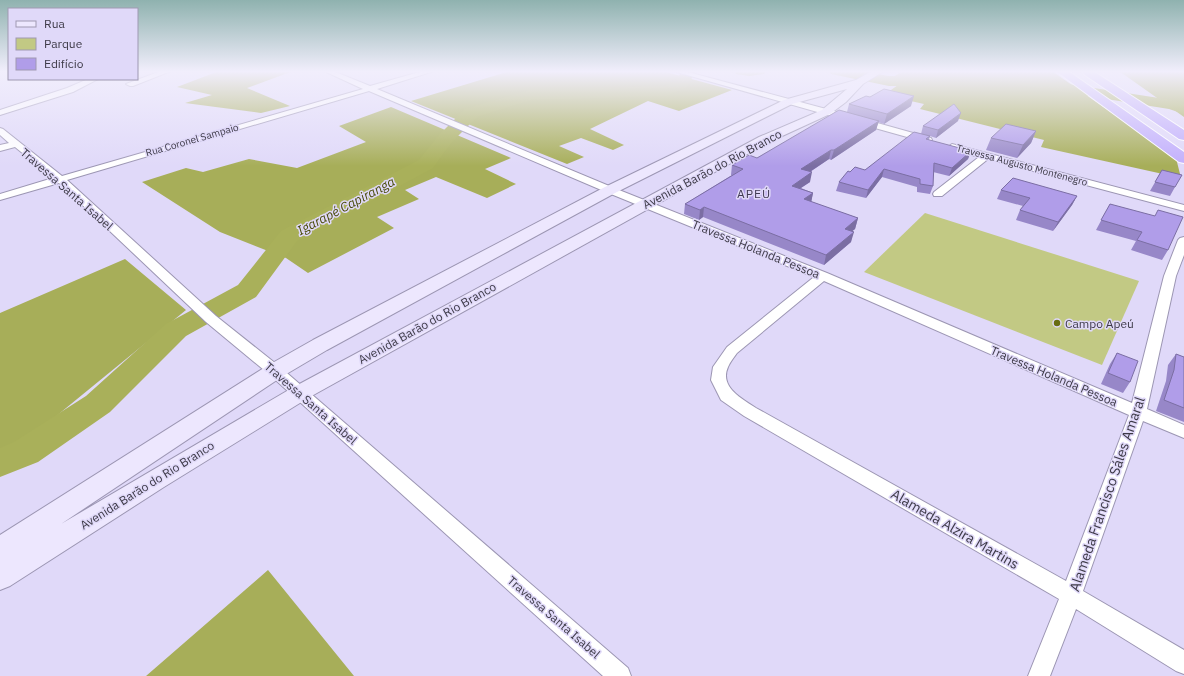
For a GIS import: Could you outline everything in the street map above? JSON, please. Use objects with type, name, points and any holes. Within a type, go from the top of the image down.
[{"type":"highway","points":[[1106,103],[1184,159]]},
{"type":"highway","points":[[1134,103],[1184,136]]},
{"type":"main road","name":"Avenida Barão do Rio Branco","points":[[0,550],[275,371],[610,190],[787,103]]},
{"type":"main road","name":"Avenida Barão do Rio Branco","points":[[0,577],[155,480],[300,393],[763,140],[826,112],[839,103]]},
{"type":"main road","points":[[730,130],[763,140]]},
{"type":"main road","points":[[320,346],[318,356],[323,366],[332,369],[345,368]]},
{"type":"street","points":[[0,113],[32,103]]},
{"type":"street","name":"Rua Coronel Sampaio","points":[[0,197],[322,103]]},
{"type":"street","name":"Travessa Holanda Pessoa","points":[[400,103],[645,205],[823,276],[1184,432]]},
{"type":"street","name":"Travessa Augusto Montenegro","points":[[790,103],[1184,208]]},
{"type":"street","name":"Travessa Santa Isabel","points":[[0,131],[60,179],[211,319],[275,371],[620,676]]},
{"type":"street","points":[[0,148],[16,144]]},
{"type":"street","points":[[938,194],[986,156]]},
{"type":"street","name":"Alameda Francisco Sáles Amaral","points":[[1040,676],[1138,413],[1170,276],[1184,240]]},
{"type":"street","name":"Alameda Alzira Martins","points":[[823,276],[732,350],[720,367],[718,374],[720,384],[726,396],[750,412],[1071,595],[1184,663]]},
{"type":"green space","points":[[185,103],[282,103],[290,106],[261,113]]},
{"type":"green space","points":[[415,103],[645,103],[590,129],[624,145],[613,150],[581,138],[559,146],[584,157],[567,164]]},
{"type":"green space","points":[[653,103],[700,103],[679,111]]},
{"type":"green space","points":[[918,103],[1097,103],[1176,158],[1181,178],[1041,147],[1044,140],[920,109],[924,104]]},
{"type":"green space","points":[[1164,103],[1184,103],[1184,117]]},
{"type":"green space","points":[[391,107],[511,158],[485,169],[516,184],[487,198],[436,177],[405,190],[419,199],[377,217],[394,228],[308,273],[286,258],[220,232],[142,182],[186,168],[203,172],[249,159],[297,168],[366,142],[339,126]]},
{"type":"green space","name":"Campo Apeú","points":[[925,213],[1139,281],[1102,365],[864,272]]},
{"type":"green space","points":[[125,259],[186,310],[0,462],[0,313]]},
{"type":"green space","points":[[268,570],[354,676],[146,676]]},
{"type":"building","points":[[852,103],[904,103],[887,114],[849,104]]},
{"type":"building","points":[[954,104],[961,113],[938,130],[923,126]]},
{"type":"building","points":[[839,110],[879,121],[801,169],[812,172],[792,186],[813,193],[804,199],[858,218],[845,229],[854,232],[826,255],[704,207],[700,210],[685,204],[743,169],[732,165],[749,155],[757,158]]},
{"type":"building","points":[[1006,124],[1036,131],[1023,145],[991,138]]},
{"type":"building","points":[[914,132],[930,136],[926,139],[971,151],[952,168],[934,163],[933,186],[920,184],[920,179],[884,169],[868,190],[839,182],[848,171],[850,172],[855,167],[865,170]]},
{"type":"building","points":[[1162,170],[1182,175],[1175,187],[1155,182]]},
{"type":"building","points":[[1013,178],[1077,196],[1058,222],[1020,210],[1030,198],[1001,190]]},
{"type":"building","points":[[1110,204],[1155,216],[1158,210],[1183,217],[1168,250],[1137,240],[1142,232],[1101,220]]},
{"type":"building","points":[[1117,353],[1138,361],[1130,382],[1108,373]]},
{"type":"building","points":[[1176,354],[1184,357],[1184,408],[1164,400],[1174,370]]},
{"type":"waterway","name":"Igarapé Capiranga","points":[[0,463],[26,452],[98,404],[176,330],[247,291],[289,236],[426,164],[445,139],[471,113],[505,103]]},
{"type":"waterway","points":[[1157,103],[1184,109]]},
{"type":"place","name":"Campo Apeú","points":[[1057,323]]},
{"type":"district","name":"APEÚ","points":[[754,193]]}]
